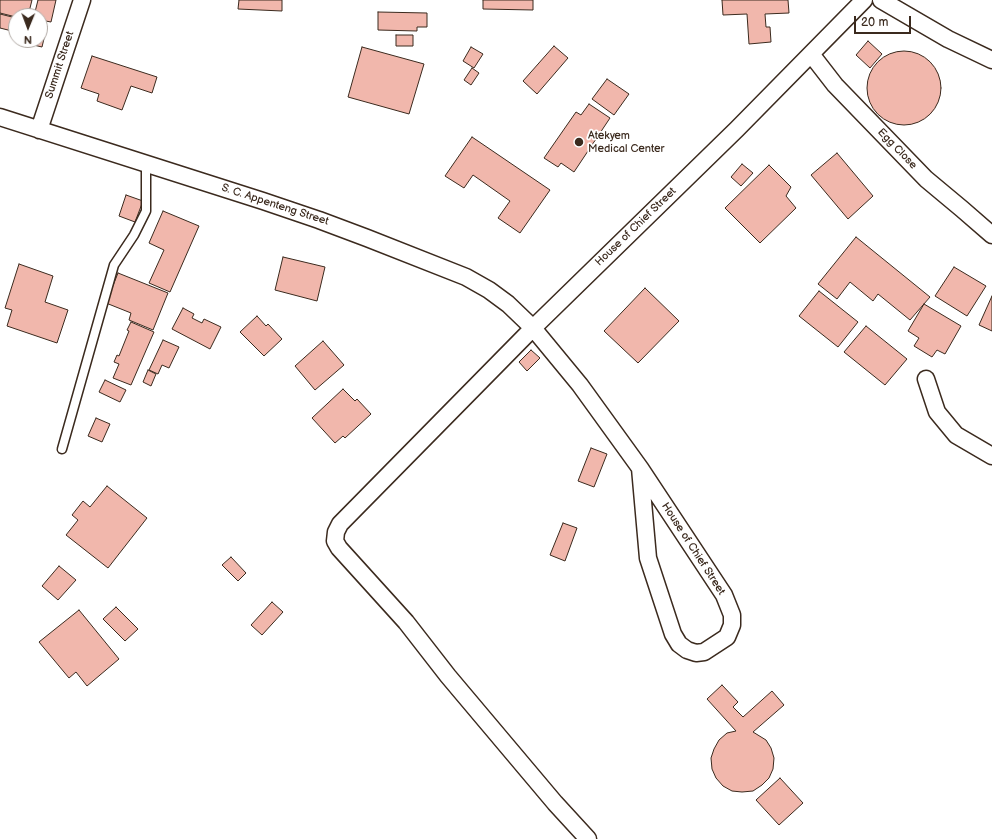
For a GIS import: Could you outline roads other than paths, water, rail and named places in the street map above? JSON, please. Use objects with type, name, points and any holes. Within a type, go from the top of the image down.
[{"type":"street","name":"Summit Street","points":[[39,130],[82,0]]},
{"type":"street","name":"House of Chief Street","points":[[640,468],[648,558],[673,634],[679,644],[687,650],[696,653],[704,652],[727,637],[732,625],[732,615],[728,603],[640,468],[580,385],[533,328],[737,129],[864,0]]},
{"type":"street","points":[[881,0],[948,39],[992,60]]},
{"type":"street","name":"Egg Close","points":[[811,54],[835,85],[921,174],[992,236]]},
{"type":"street","name":"S. C. Appenteng Street","points":[[0,117],[319,220],[466,277],[489,290],[508,304],[533,328]]},
{"type":"street","points":[[533,328],[340,524],[336,532],[335,540],[339,548],[406,622],[453,682],[555,803],[588,839]]},
{"type":"street","points":[[926,379],[937,412],[956,436],[992,456]]},
{"type":"lane","points":[[62,449],[114,265],[134,235],[146,212],[146,163]]},
{"type":"place","name":"Atekyem Medical Center","points":[[579,142]]}]
